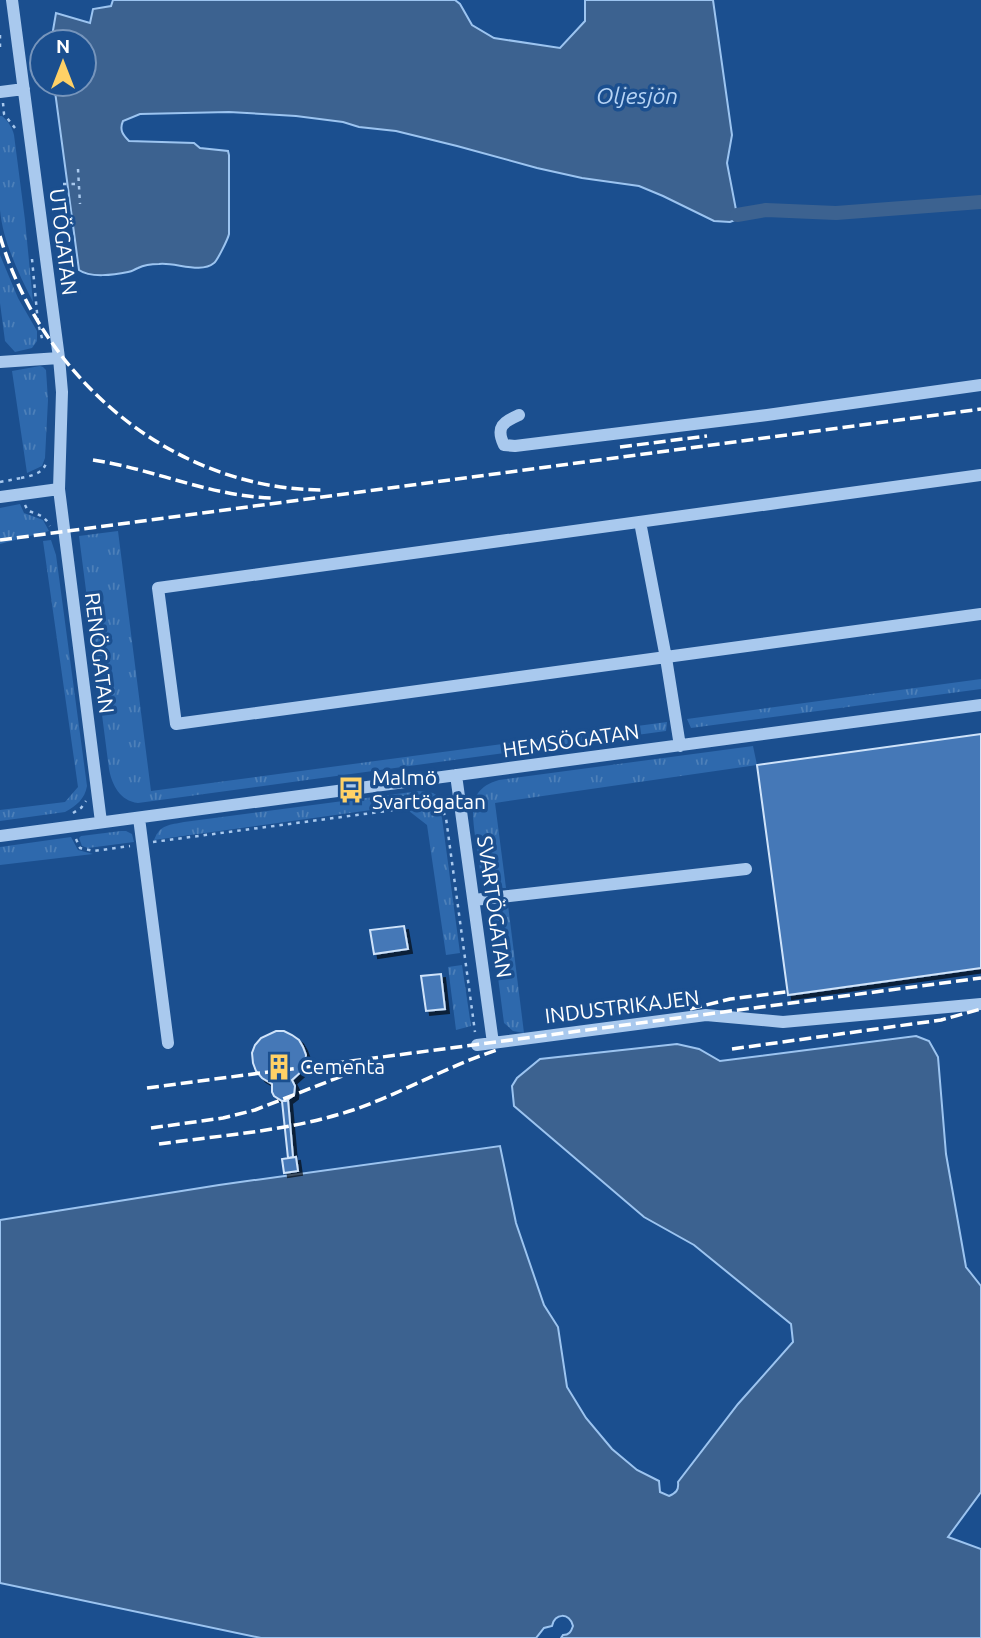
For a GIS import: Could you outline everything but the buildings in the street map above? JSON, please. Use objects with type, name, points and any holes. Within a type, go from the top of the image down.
[{"type":"street","name":"UTÖGATAN","points":[[12,0],[53,358],[62,392],[59,489]]},
{"type":"street","points":[[1,92],[24,89]]},
{"type":"street","points":[[0,362],[53,358]]},
{"type":"street","points":[[519,415],[505,422],[500,429],[504,444],[515,446],[981,386]]},
{"type":"street","points":[[981,475],[158,588],[176,724],[981,614]]},
{"type":"street","points":[[0,497],[59,489]]},
{"type":"street","name":"RENÖGATAN","points":[[59,489],[101,822]]},
{"type":"street","points":[[640,522],[680,746]]},
{"type":"street","name":"HEMSÖGATAN","points":[[0,836],[981,705]]},
{"type":"street","name":"SVARTÖGATAN","points":[[456,775],[493,1043]]},
{"type":"street","points":[[139,818],[169,1043]]},
{"type":"street","points":[[474,900],[746,869]]},
{"type":"street","name":"INDUSTRIKAJEN","points":[[477,1045],[705,1015],[783,1022],[981,1004]]},
{"type":"path","points":[[0,35],[0,47]]},
{"type":"path","points":[[1,92],[2,114],[13,123],[17,134]]},
{"type":"path","points":[[78,169],[80,204]]},
{"type":"path","points":[[63,184],[78,184]]},
{"type":"path","points":[[32,259],[38,323],[53,358]]},
{"type":"path","points":[[0,482],[38,473],[45,468],[48,458]]},
{"type":"path","points":[[21,478],[24,504],[28,511],[46,518],[54,534]]},
{"type":"path","points":[[89,796],[81,808],[72,813],[75,837],[80,848],[94,851],[440,804],[446,818],[477,1045]]},
{"type":"green space","points":[[0,116],[8,122],[14,135],[33,302],[4,234],[0,210]]},
{"type":"green space","points":[[0,255],[18,298],[37,331],[37,341],[32,348],[15,352],[5,341],[0,303]]},
{"type":"green space","points":[[40,366],[46,370],[48,400],[45,458],[42,466],[27,473],[12,371]]},
{"type":"green space","points":[[20,504],[24,513],[43,520],[49,531],[0,544],[0,508]]},
{"type":"green space","points":[[118,531],[151,791],[667,722],[666,731],[132,802],[118,791],[109,769],[79,536]]},
{"type":"green space","points":[[51,540],[56,555],[87,786],[79,802],[65,812],[0,821],[0,810],[65,802],[78,787],[43,541]]},
{"type":"green space","points":[[981,679],[981,689],[691,728],[687,719]]},
{"type":"green space","points":[[753,746],[757,765],[495,803],[506,888],[490,884],[480,871],[473,809],[477,795],[489,784],[499,780]]},
{"type":"green space","points":[[419,791],[433,793],[441,798],[436,801],[154,840],[162,828],[184,822]]},
{"type":"green space","points":[[433,808],[440,812],[442,818],[460,953],[446,955],[427,825],[409,811]]},
{"type":"green space","points":[[121,831],[132,834],[134,842],[88,848],[82,846],[79,838],[81,836]]},
{"type":"green space","points":[[71,837],[78,850],[93,854],[0,865],[0,847]]},
{"type":"green space","points":[[508,905],[524,1033],[513,1031],[504,1023],[491,924],[495,911]]},
{"type":"green space","points":[[462,965],[471,1026],[456,1030],[448,967]]},
{"type":"water","name":"Oljesjön","points":[[113,0],[455,0],[472,25],[494,38],[560,48],[585,21],[585,0],[713,0],[732,135],[727,163],[737,215],[735,220],[730,222],[714,221],[639,186],[582,178],[396,131],[359,127],[343,122],[229,112],[140,114],[123,121],[122,132],[129,141],[194,143],[200,148],[228,151],[228,237],[215,261],[202,268],[156,264],[116,274],[84,273],[79,270],[56,98],[98,98],[98,28],[53,28],[56,13],[90,23],[93,9],[111,6]]},
{"type":"water","points":[[916,1036],[929,1041],[938,1057],[946,1154],[966,1267],[981,1286],[981,1492],[948,1537],[981,1549],[981,1638],[561,1638],[570,1633],[573,1626],[569,1618],[562,1616],[553,1622],[552,1626],[544,1628],[536,1638],[261,1638],[0,1583],[0,1220],[219,1185],[500,1146],[516,1223],[544,1305],[558,1327],[567,1387],[586,1418],[612,1449],[637,1470],[659,1481],[660,1492],[669,1496],[674,1494],[678,1482],[738,1404],[793,1342],[791,1324],[694,1245],[644,1217],[514,1106],[512,1086],[517,1078],[540,1059],[677,1044],[699,1049],[720,1061]]},
{"type":"waterway","points":[[737,215],[766,210],[836,213],[981,202]]},
{"type":"railway","points":[[0,236],[20,288],[47,336],[81,379],[121,416],[166,447],[215,470],[268,485],[324,490]]},
{"type":"railway","points":[[0,540],[981,409]]},
{"type":"railway","points":[[620,447],[707,436]]},
{"type":"railway","points":[[93,460],[226,492],[271,498]]},
{"type":"railway","points":[[147,1088],[981,978]]},
{"type":"railway","points":[[690,1009],[730,999],[786,992]]},
{"type":"railway","points":[[732,1049],[941,1020],[981,1009]]},
{"type":"railway","points":[[159,1144],[256,1132],[329,1117],[372,1103],[500,1049]]},
{"type":"railway","points":[[151,1128],[223,1118],[255,1110],[368,1066]]},
{"type":"place","name":"Malmö Svartögatan","points":[[351,790]]},
{"type":"place","name":"Cementa","points":[[279,1067]]}]
